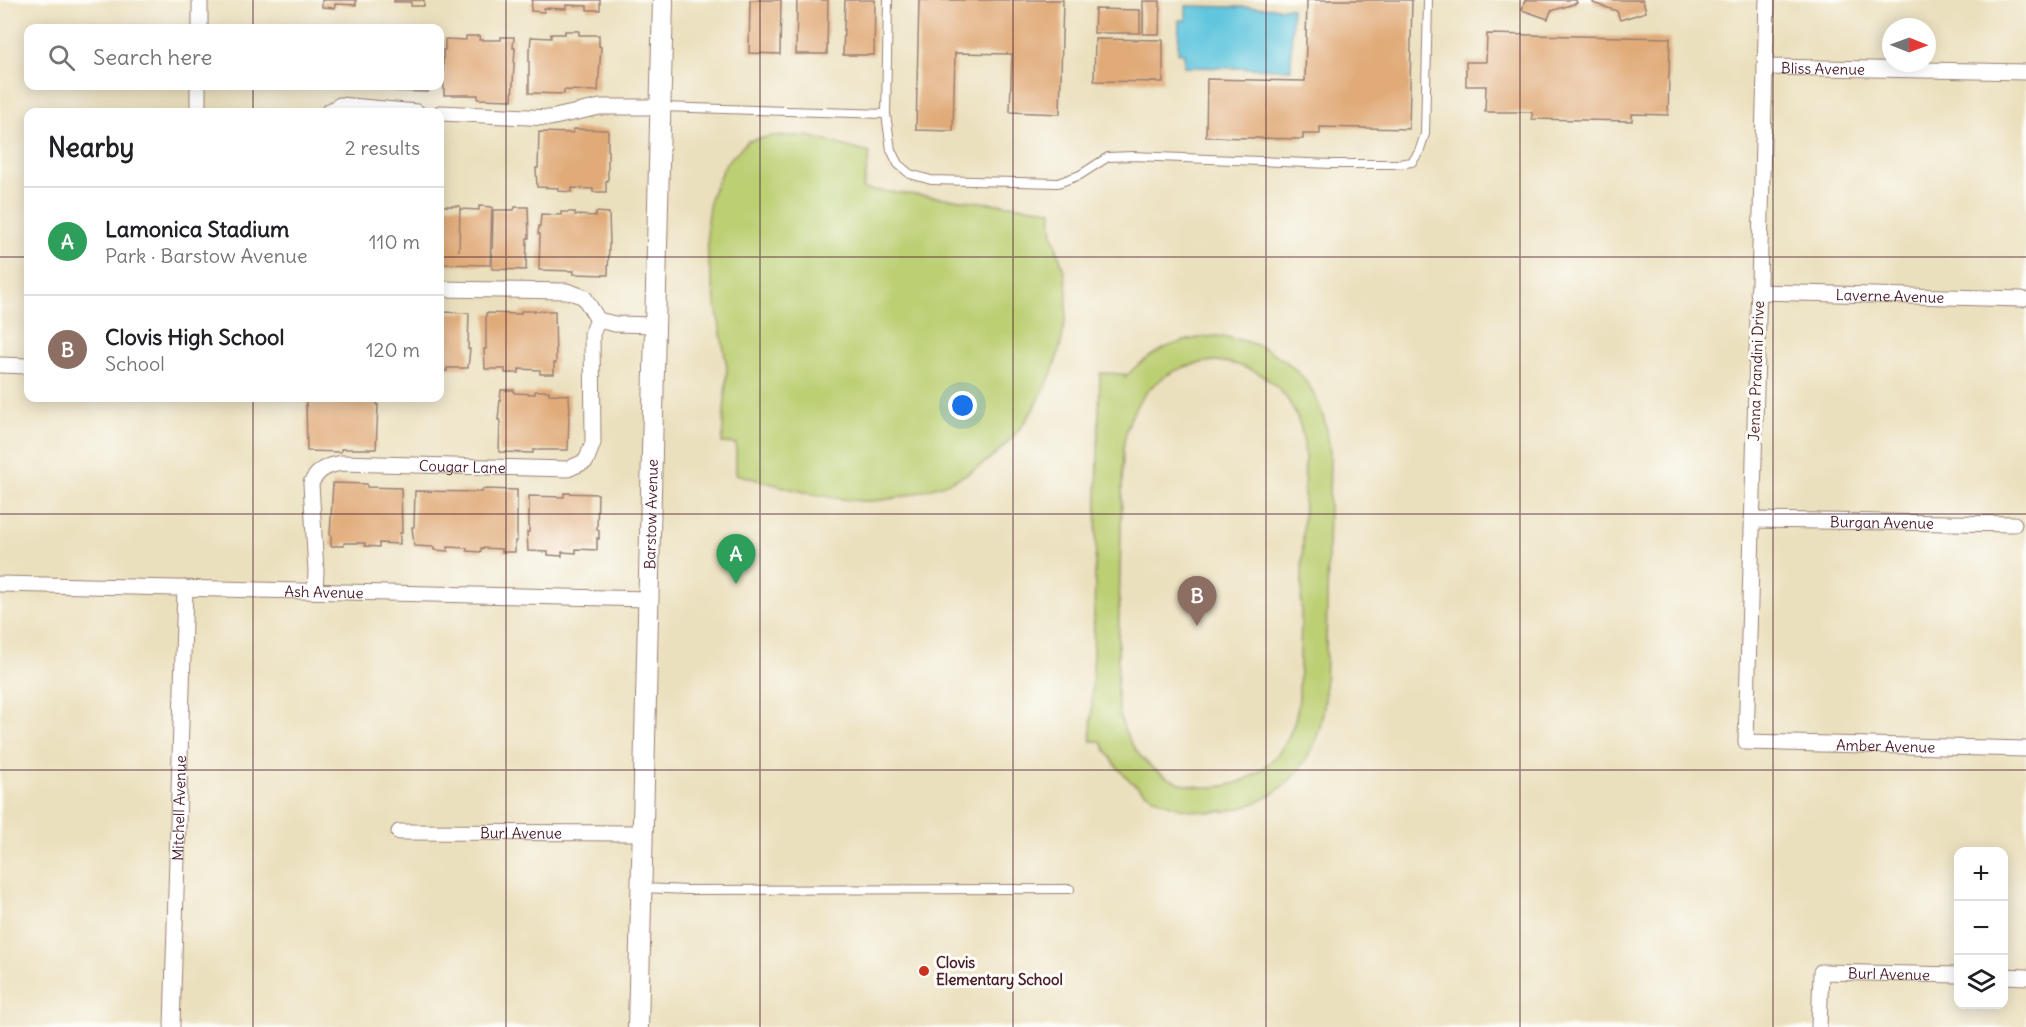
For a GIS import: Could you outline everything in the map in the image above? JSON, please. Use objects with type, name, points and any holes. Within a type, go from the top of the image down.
[{"type":"street","points":[[200,0],[200,24]]},
{"type":"street","name":"Barstow Avenue","points":[[638,1027],[663,0]]},
{"type":"street","name":"Jenna Prandini Drive","points":[[1746,742],[1767,0]]},
{"type":"street","name":"Bliss Avenue","points":[[1765,67],[2026,72]]},
{"type":"street","points":[[198,90],[198,108]]},
{"type":"street","points":[[334,108],[339,105],[372,108]]},
{"type":"street","points":[[444,114],[550,118],[600,107],[661,107]]},
{"type":"street","points":[[444,289],[567,291],[584,297],[598,320],[615,324],[655,325]]},
{"type":"street","name":"Laverne Avenue","points":[[1758,292],[2022,299]]},
{"type":"street","name":"Cougar Lane","points":[[315,591],[311,483],[317,471],[328,465],[342,463],[568,469],[586,461],[593,443],[592,334],[598,320]]},
{"type":"street","points":[[0,365],[24,366]]},
{"type":"street","name":"Burgan Avenue","points":[[1752,520],[2014,524]]},
{"type":"street","name":"Ash Avenue","points":[[0,584],[648,599]]},
{"type":"street","name":"Mitchell Avenue","points":[[172,1027],[185,588]]},
{"type":"street","name":"Amber Avenue","points":[[1746,742],[2026,749]]},
{"type":"street","name":"Burl Avenue","points":[[399,832],[642,833]]},
{"type":"street","name":"Burl Avenue","points":[[1819,1027],[1821,972],[1954,975]]},
{"type":"street","points":[[2008,976],[2026,977]]},
{"type":"lane","points":[[888,0],[886,114],[891,150],[898,164],[910,174],[932,180],[1058,183],[1080,175],[1108,157],[1333,164],[1412,162],[1419,152],[1425,134],[1428,0]]},
{"type":"lane","points":[[661,107],[886,114]]},
{"type":"lane","points":[[641,888],[687,890],[1070,889]]},
{"type":"green space","points":[[772,136],[808,136],[870,153],[863,189],[1052,210],[1053,235],[1065,276],[1067,293],[1065,322],[1055,365],[1036,405],[1023,424],[993,456],[969,473],[920,492],[891,499],[868,501],[814,494],[736,474],[736,444],[722,443],[727,367],[708,260],[707,220],[711,195],[726,163],[748,141]]},
{"type":"green space","points":[[1217,336],[1242,340],[1263,348],[1298,372],[1311,389],[1320,408],[1327,430],[1330,455],[1325,698],[1317,738],[1311,751],[1290,779],[1264,799],[1235,809],[1204,812],[1173,806],[1144,792],[1120,770],[1101,741],[1091,741],[1100,373],[1125,374],[1125,377],[1145,359],[1167,347],[1203,337]],"holes":[[[1216,361],[1252,370],[1279,389],[1297,418],[1302,435],[1305,454],[1299,698],[1288,738],[1267,766],[1238,782],[1206,787],[1175,781],[1147,763],[1127,734],[1117,694],[1123,450],[1132,414],[1141,399],[1164,377],[1197,364]]]},
{"type":"water","points":[[1186,6],[1292,8],[1291,69],[1184,67],[1184,53],[1178,53],[1179,20],[1186,20]]},
{"type":"building","points":[[322,0],[356,0],[356,5],[335,4],[335,8],[322,7]]},
{"type":"building","points":[[394,0],[424,0],[424,6],[411,6],[411,2],[394,2]]},
{"type":"building","points":[[532,0],[600,0],[600,10],[587,10],[587,6],[566,5],[566,9],[544,8],[544,12],[531,11]]},
{"type":"building","points":[[750,0],[781,0],[780,54],[749,53]]},
{"type":"building","points":[[797,0],[828,0],[827,54],[796,54]]},
{"type":"building","points":[[845,0],[875,0],[874,55],[843,55]]},
{"type":"building","points":[[919,0],[1063,0],[1060,114],[1010,112],[1012,54],[955,53],[953,131],[916,130]]},
{"type":"building","points":[[1307,0],[1412,0],[1409,129],[1320,127],[1320,134],[1303,134],[1303,139],[1206,137],[1207,79],[1305,81]]},
{"type":"building","points":[[1525,0],[1576,0],[1577,3],[1551,11],[1548,19],[1522,10]]},
{"type":"building","points":[[1594,0],[1643,0],[1646,12],[1620,20],[1617,11],[1593,3]]},
{"type":"building","points":[[1143,1],[1160,1],[1159,34],[1143,34]]},
{"type":"building","points":[[1095,9],[1140,10],[1140,33],[1094,33]]},
{"type":"building","points":[[565,31],[579,31],[579,35],[599,35],[599,46],[601,47],[598,91],[564,90],[564,94],[529,93],[531,37],[551,38],[551,34],[565,34]]},
{"type":"building","points":[[1487,34],[1670,38],[1668,115],[1632,114],[1632,121],[1532,119],[1532,112],[1485,112],[1486,86],[1466,86],[1466,62],[1486,62]]},
{"type":"building","points":[[466,36],[480,36],[479,40],[501,40],[501,37],[514,37],[512,100],[478,99],[478,95],[444,95],[445,39],[466,40]]},
{"type":"building","points":[[1095,39],[1163,40],[1163,82],[1094,81]]},
{"type":"building","points":[[428,90],[428,92],[394,91]]},
{"type":"building","points":[[573,129],[608,130],[606,192],[572,188],[572,192],[558,191],[558,188],[537,187],[539,132],[573,133]]},
{"type":"building","points":[[444,206],[460,206],[459,251],[460,209],[479,210],[479,206],[492,207],[490,265],[444,264]]},
{"type":"building","points":[[515,207],[528,207],[529,238],[527,238],[526,270],[492,269],[493,210],[514,210]]},
{"type":"building","points":[[561,212],[596,216],[596,212],[609,213],[608,275],[539,270],[540,234],[538,234],[541,214],[561,215]]},
{"type":"building","points":[[521,311],[555,311],[556,363],[554,363],[554,374],[540,374],[540,370],[519,369],[519,373],[505,373],[505,369],[485,369],[486,313],[521,314]]},
{"type":"building","points":[[444,312],[469,313],[468,368],[447,368],[447,371],[444,371]]},
{"type":"building","points":[[501,390],[535,394],[535,391],[549,391],[549,394],[569,395],[568,450],[533,450],[533,453],[499,452],[500,420],[498,420]]},
{"type":"building","points":[[306,402],[377,402],[376,449],[341,449],[341,452],[307,451]]},
{"type":"building","points":[[333,483],[401,488],[402,533],[400,533],[400,544],[379,543],[379,547],[365,546],[365,543],[344,543],[344,546],[331,546]]},
{"type":"building","points":[[483,489],[517,490],[515,552],[481,548],[481,552],[467,551],[467,548],[448,547],[448,551],[434,550],[434,547],[414,546],[412,527],[414,527],[415,491],[482,492]]},
{"type":"building","points":[[564,493],[598,494],[599,539],[597,538],[597,550],[576,549],[576,553],[562,552],[562,556],[548,555],[548,552],[528,551],[529,496],[564,497]]},
{"type":"place","name":"Lamonica Stadium","points":[[736,584]]},
{"type":"place","name":"Clovis High School","points":[[1197,626]]},
{"type":"place","name":"Clovis Elementary School","points":[[924,971]]}]
